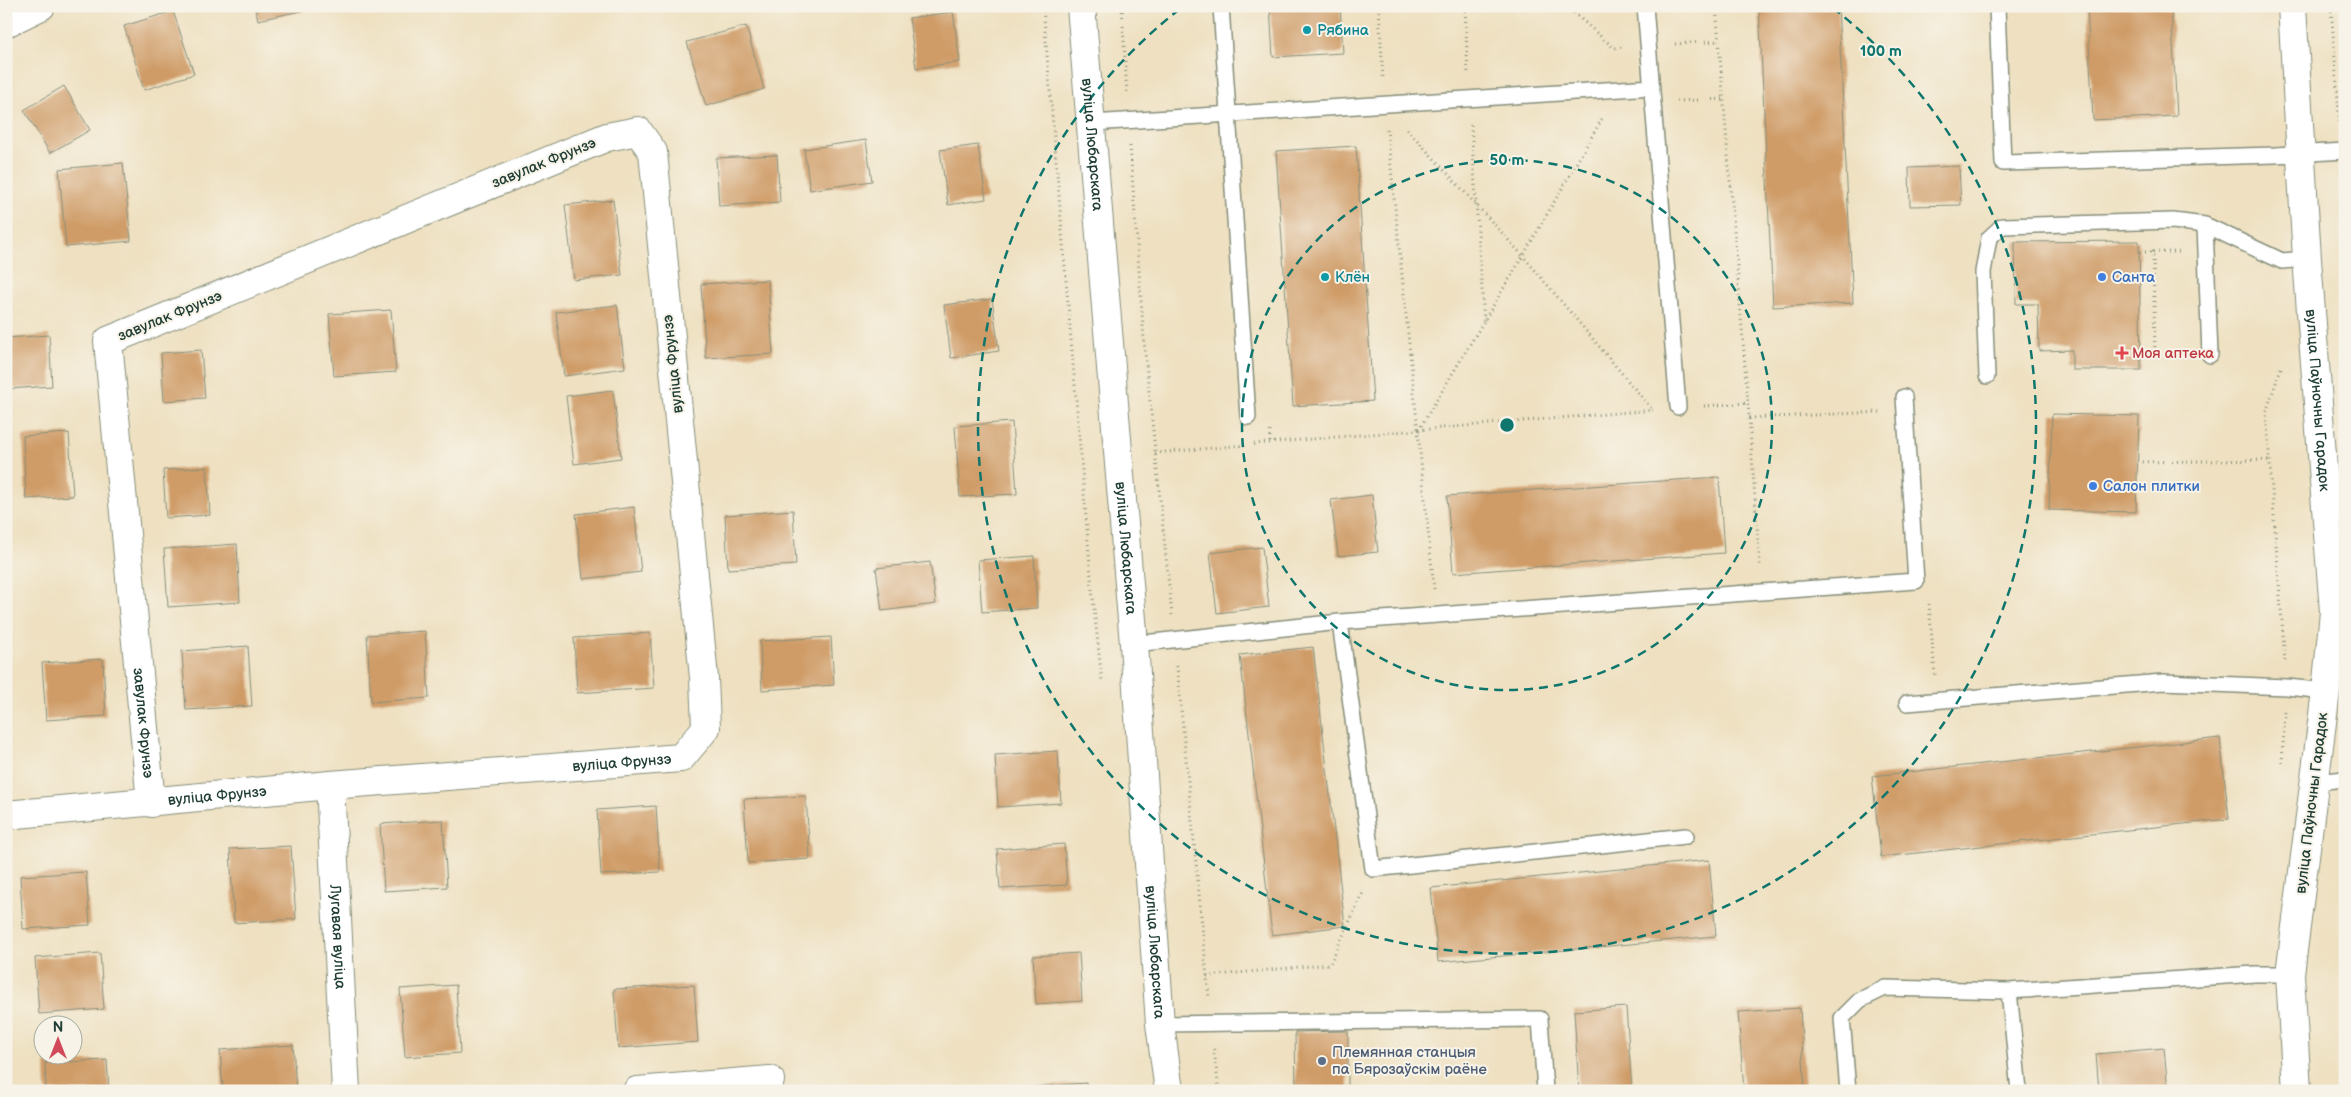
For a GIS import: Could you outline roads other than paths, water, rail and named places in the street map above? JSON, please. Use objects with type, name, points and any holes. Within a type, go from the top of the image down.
[{"type":"street","points":[[6,23],[41,6]]},
{"type":"street","name":"вуліца Любарскага","points":[[1081,6],[1134,644],[1160,1024],[1169,1091]]},
{"type":"street","name":"вуліца Паўночны Гарадок","points":[[2292,6],[2307,260],[2334,612],[2326,691],[2290,974],[2297,1091]]},
{"type":"street","name":"завулак Фрунзэ","points":[[151,803],[108,341],[607,137],[638,131],[653,152]]},
{"type":"street","name":"вуліца Фрунзэ","points":[[6,815],[330,785],[681,758],[706,728],[703,668],[653,152]]},
{"type":"street","name":"Лугавая вуліца","points":[[330,785],[346,1091]]},
{"type":"street","points":[[637,1091],[770,1080]]},
{"type":"lane","points":[[1221,6],[1248,417]]},
{"type":"lane","points":[[1645,6],[1678,407]]},
{"type":"lane","points":[[1997,6],[2004,163],[2302,154],[2343,151]]},
{"type":"lane","points":[[1092,123],[1469,99],[1653,94]]},
{"type":"lane","points":[[1987,376],[1983,272],[1989,238],[2002,226],[2173,221],[2205,225],[2282,261],[2307,260]]},
{"type":"lane","points":[[2205,225],[2210,356]]},
{"type":"lane","points":[[1134,644],[1340,622],[1916,580],[1905,404]]},
{"type":"lane","points":[[1340,622],[1374,869],[1686,836]]},
{"type":"lane","points":[[1907,703],[2163,682],[2286,687],[2326,691]]},
{"type":"lane","points":[[2314,782],[2345,779]]},
{"type":"lane","points":[[1848,1091],[1842,1018],[1860,1000],[1885,988],[2009,991],[2255,974],[2290,974]]},
{"type":"lane","points":[[2009,991],[2019,1091]]},
{"type":"lane","points":[[1160,1024],[1540,1019],[1545,1091]]},
{"type":"place","name":"Рябина","points":[[1307,30]]},
{"type":"place","name":"Клён","points":[[1325,277]]},
{"type":"place","name":"Санта","points":[[2102,277]]},
{"type":"place","name":"Моя аптека","points":[[2122,353]]},
{"type":"place","name":"Салон плитки","points":[[2093,486]]},
{"type":"place","name":"Племянная станцыя па Бярозаўскім раёне","points":[[1322,1061]]}]
